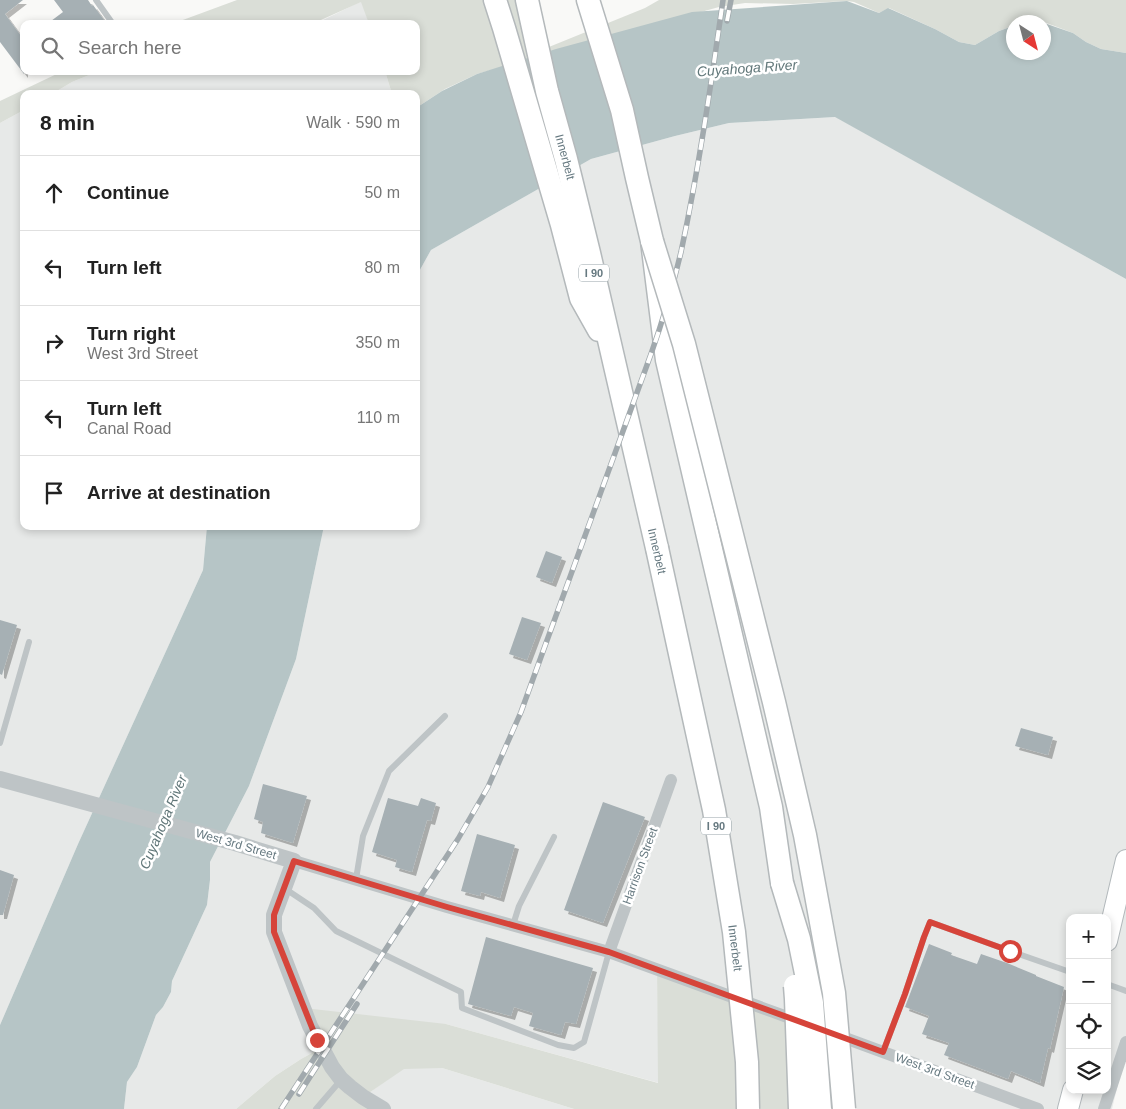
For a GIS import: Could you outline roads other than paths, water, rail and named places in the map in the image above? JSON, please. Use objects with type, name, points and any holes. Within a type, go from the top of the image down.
[{"type":"highway","points":[[495,0],[562,225],[581,298],[611,351]]},
{"type":"highway","name":"Innerbelt","points":[[527,0],[547,91],[589,253],[657,548],[714,810],[734,932],[747,1062],[748,1109]]},
{"type":"highway","points":[[588,0],[622,110],[652,241],[684,344],[805,835],[834,993],[844,1109]]},
{"type":"highway","points":[[652,241],[667,360],[771,807],[796,998],[800,1109]]},
{"type":"highway","points":[[782,883],[799,939],[812,1003],[820,1109]]},
{"type":"main road","points":[[1111,924],[1126,860]]},
{"type":"main road","points":[[1068,1109],[1071,1094]]},
{"type":"street","name":"West 3rd Street","points":[[0,779],[235,843],[447,907],[609,952],[1038,1109]]},
{"type":"street","name":"Harrison Street","points":[[609,952],[671,780]]},
{"type":"street","points":[[294,861],[274,915],[274,932],[310,1026],[332,1067],[342,1079],[363,1097],[383,1109]]},
{"type":"street","points":[[1104,1109],[1126,1042]]},
{"type":"lane","points":[[96,0],[110,20]]},
{"type":"lane","points":[[0,743],[29,642]]},
{"type":"lane","points":[[356,879],[363,836],[389,771],[445,716]]},
{"type":"lane","points":[[513,925],[519,906],[554,838]]},
{"type":"lane","points":[[284,888],[314,908],[336,932],[461,992],[462,1008],[558,1045],[574,1048],[584,1042],[609,952]]},
{"type":"lane","points":[[883,1052],[930,922],[1066,971]]},
{"type":"lane","points":[[1111,985],[1126,991]]},
{"type":"lane","points":[[316,1109],[342,1079]]},
{"type":"water","name":"Cuyahoga River","points":[[847,1],[879,13],[888,8],[959,42],[975,45],[1006,28],[1006,60],[1051,60],[1051,25],[1073,33],[1101,49],[1126,53],[1126,279],[835,117],[729,123],[591,159],[431,250],[420,270],[420,105],[442,91],[477,74],[556,49],[692,12]]},
{"type":"water","name":"Cuyahoga River","points":[[207,530],[323,530],[296,659],[249,786],[210,862],[207,905],[172,981],[171,992],[156,1015],[137,1067],[127,1082],[124,1109],[0,1109],[0,1025],[78,844],[203,570]]},
{"type":"railway","points":[[281,1109],[458,839],[488,787],[521,712],[651,354],[671,290],[681,252],[693,189],[723,0]]},
{"type":"railway","points":[[727,21],[731,0]]},
{"type":"railway","points":[[299,1094],[357,1004]]}]
